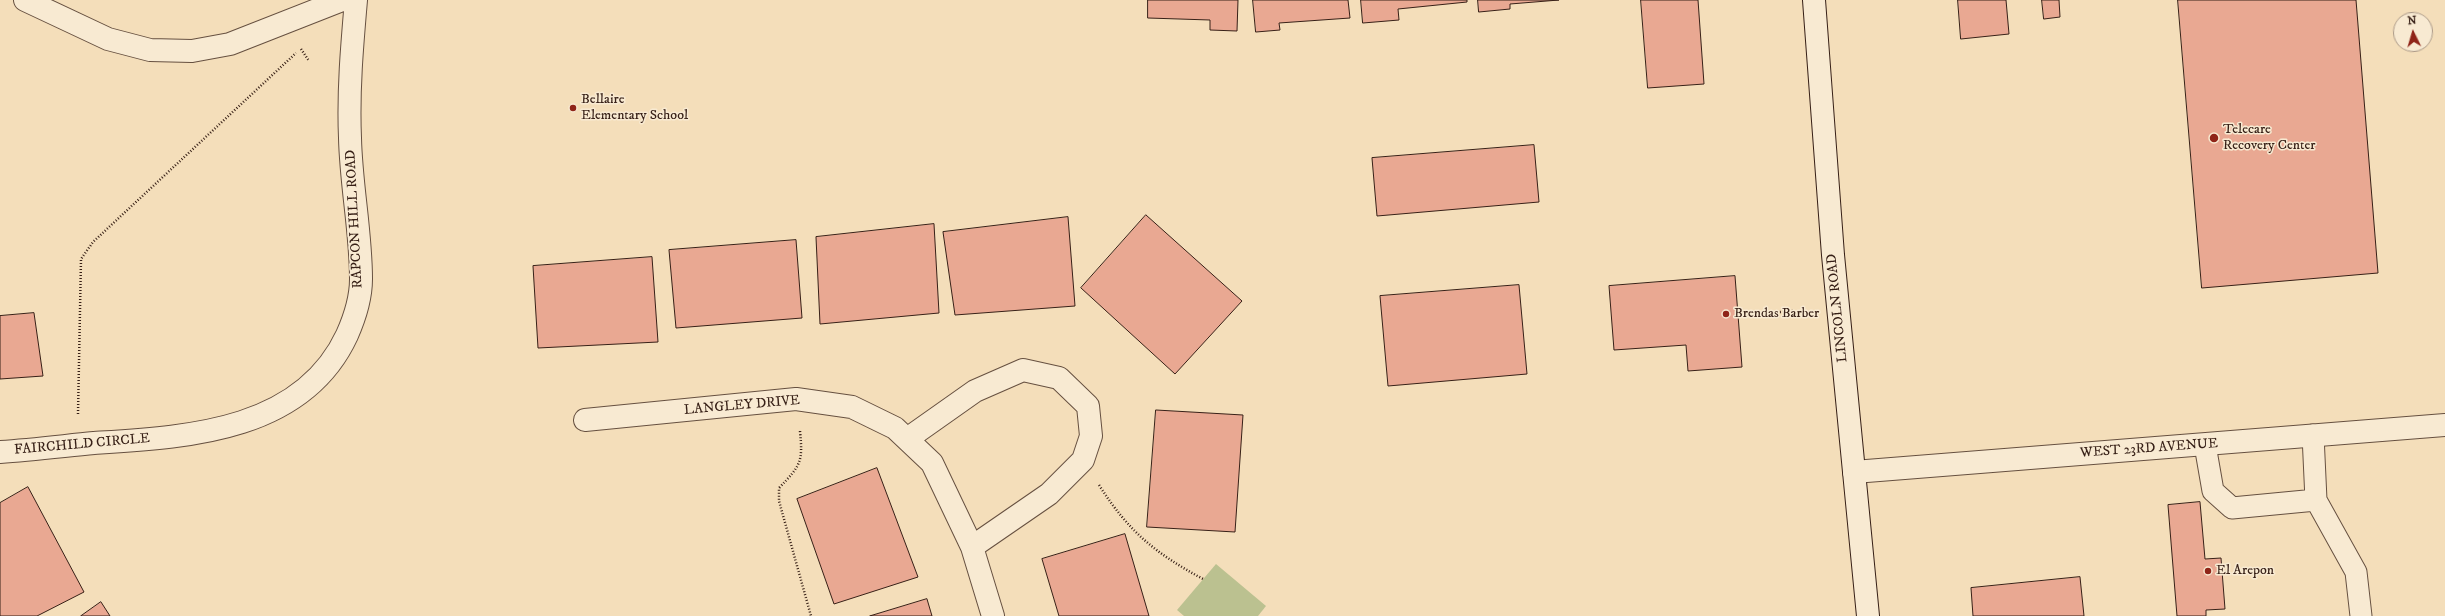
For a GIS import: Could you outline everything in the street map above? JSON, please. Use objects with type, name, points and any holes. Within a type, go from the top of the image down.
[{"type":"street","points":[[25,0],[108,39],[150,50],[192,52],[230,44],[342,0]]},
{"type":"street","name":"RAPCON HILL ROAD","points":[[164,438],[221,429],[279,407],[317,380],[341,347],[357,313],[361,280],[350,138],[350,78],[356,0]]},
{"type":"street","name":"LINCOLN ROAD","points":[[1814,0],[1833,255],[1868,616]]},
{"type":"street","points":[[907,439],[975,391],[1023,370],[1059,378],[1088,406],[1091,436],[1083,460],[1049,494],[972,547]]},
{"type":"street","name":"LANGLEY DRIVE","points":[[585,420],[796,399],[852,407],[895,428],[932,463],[972,547],[994,616]]},
{"type":"street","name":"WEST 23RD AVENUE","points":[[1854,472],[2445,425]]},
{"type":"street","name":"FAIRCHILD CIRCLE","points":[[0,452],[164,438]]},
{"type":"lane","points":[[2313,435],[2316,500],[2356,572],[2361,616]]},
{"type":"lane","points":[[2205,445],[2213,491],[2232,508],[2316,500]]},
{"type":"path","points":[[78,384],[81,259],[94,242],[300,48],[309,61]]},
{"type":"path","points":[[1738,315],[1793,311]]},
{"type":"path","points":[[796,399],[802,454],[796,470],[779,488],[779,501],[811,616]]},
{"type":"path","points":[[1083,460],[1107,498],[1143,541],[1171,562],[1203,579]]},
{"type":"green space","points":[[1216,564],[1266,606],[1258,616],[1184,616],[1177,610]]},
{"type":"building","points":[[1148,0],[1238,0],[1237,31],[1210,30],[1210,20],[1148,18]]},
{"type":"building","points":[[1253,0],[1348,0],[1350,18],[1279,23],[1280,30],[1256,32]]},
{"type":"building","points":[[1361,0],[1467,0],[1467,2],[1398,9],[1399,20],[1363,23]]},
{"type":"building","points":[[1478,0],[1559,0],[1510,4],[1510,9],[1479,12]]},
{"type":"building","points":[[1641,0],[1698,0],[1704,84],[1648,88]]},
{"type":"building","points":[[1958,0],[2006,0],[2009,34],[1961,39]]},
{"type":"building","points":[[2042,0],[2059,0],[2060,17],[2044,19]]},
{"type":"building","points":[[2178,0],[2356,0],[2378,273],[2202,288]]},
{"type":"building","points":[[1534,145],[1539,202],[1377,216],[1372,158]]},
{"type":"building","points":[[1146,215],[1242,301],[1175,374],[1081,288]]},
{"type":"building","points":[[1068,217],[1075,306],[955,315],[943,232]]},
{"type":"building","points":[[934,224],[939,313],[820,324],[816,237]]},
{"type":"building","points":[[796,240],[802,318],[676,328],[669,250]]},
{"type":"building","points":[[652,257],[658,342],[538,348],[533,266]]},
{"type":"building","points":[[1735,276],[1742,367],[1688,371],[1686,345],[1614,350],[1609,286]]},
{"type":"building","points":[[1519,285],[1527,374],[1388,386],[1380,296]]},
{"type":"building","points":[[34,313],[43,376],[0,379],[0,316]]},
{"type":"building","points":[[1156,410],[1243,415],[1235,532],[1147,527]]},
{"type":"building","points":[[877,468],[918,577],[834,604],[797,499]]},
{"type":"building","points":[[28,487],[84,592],[37,616],[0,616],[0,503]]},
{"type":"building","points":[[2200,502],[2205,559],[2221,558],[2225,609],[2206,610],[2206,616],[2177,616],[2168,505]]},
{"type":"building","points":[[1125,534],[1149,616],[1059,616],[1042,559]]},
{"type":"building","points":[[2080,577],[2084,616],[1973,616],[1971,588]]},
{"type":"building","points":[[927,599],[932,616],[870,616]]},
{"type":"building","points":[[101,602],[110,616],[81,616]]},
{"type":"place","name":"Bellaire Elementary School","points":[[573,108]]},
{"type":"place","name":"Telecare Recovery Center","points":[[2214,138]]},
{"type":"place","name":"Brendas Barber","points":[[1726,314]]},
{"type":"place","name":"El Arepon","points":[[2208,571]]}]
